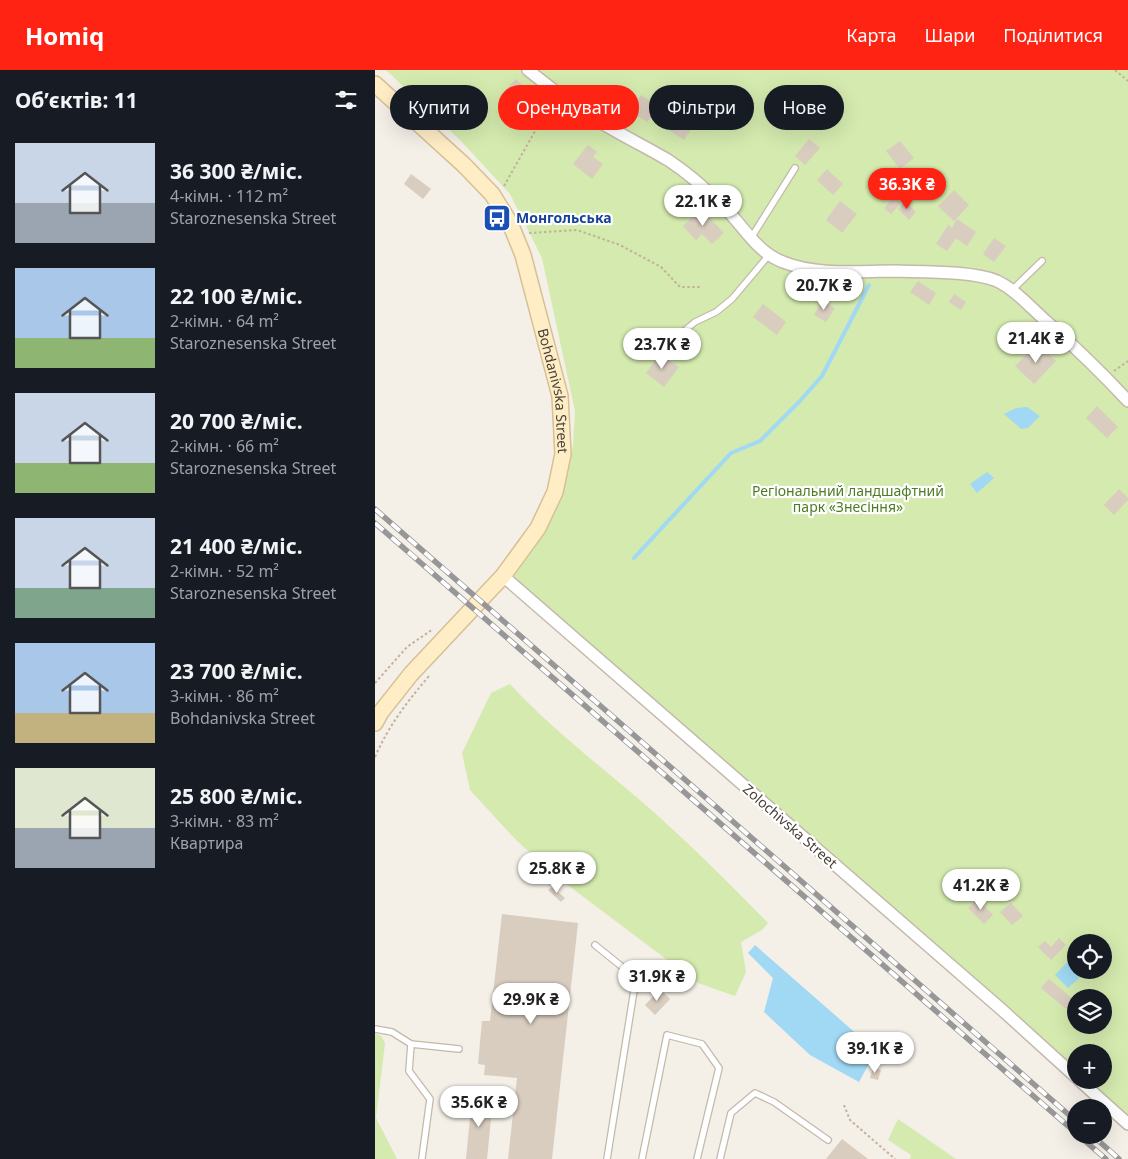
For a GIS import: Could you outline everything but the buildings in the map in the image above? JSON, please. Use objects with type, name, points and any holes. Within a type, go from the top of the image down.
[{"type":"main road","name":"Bohdanivska Street","points":[[375,84],[464,165],[492,194],[510,223],[523,255],[560,396],[563,454],[555,492],[538,528],[503,576],[411,674],[377,714]]},
{"type":"street","points":[[528,70],[547,85]]},
{"type":"street","points":[[614,130],[667,160],[690,176],[731,213],[751,238],[769,255],[798,268],[817,271],[964,274],[996,281],[1012,290],[1106,377],[1128,401]]},
{"type":"street","name":"Zolochivska Street","points":[[503,576],[1001,1008],[1067,1069]]},
{"type":"street","points":[[1089,1089],[1128,1124]]},
{"type":"lane","points":[[751,238],[795,168]]},
{"type":"lane","points":[[672,341],[695,322],[716,312],[733,300],[769,255]]},
{"type":"lane","points":[[1012,290],[1042,261]]},
{"type":"lane","points":[[595,945],[636,978],[607,1159]]},
{"type":"lane","points":[[375,1029],[392,1032],[411,1044],[459,1049]]},
{"type":"lane","points":[[642,1159],[667,1035],[702,1044],[719,1068],[697,1159]]},
{"type":"lane","points":[[411,1044],[409,1071],[430,1098],[423,1158]]},
{"type":"lane","points":[[720,1159],[731,1113],[755,1093],[774,1102],[828,1140]]},
{"type":"path","points":[[1115,70],[1128,81]]},
{"type":"path","points":[[495,200],[536,130]]},
{"type":"path","points":[[515,237],[525,233],[577,230],[620,245],[661,267],[680,287],[700,287]]},
{"type":"path","points":[[1106,377],[1128,361]]},
{"type":"path","points":[[375,683],[407,647],[439,625]]},
{"type":"path","points":[[375,757],[385,735],[407,702],[430,675]]},
{"type":"path","points":[[844,1105],[850,1120],[895,1159]]},
{"type":"green space","name":"Регіональний ландшафтний парк «Знесіння»","points":[[386,70],[1128,70],[1128,1119],[1112,1104],[1112,1099],[1106,1099],[1096,1089],[1112,1089],[1112,1044],[1067,1044],[1067,1063],[939,947],[517,586],[514,574],[537,543],[551,516],[568,472],[573,446],[575,411],[542,258],[510,194],[449,130],[488,130],[488,85],[402,85]]},
{"type":"green space","points":[[510,684],[560,732],[679,835],[768,923],[762,930],[741,942],[746,972],[735,996],[698,983],[557,877],[516,840],[470,790],[462,753],[491,693]]},
{"type":"green space","points":[[375,1033],[381,1036],[385,1043],[376,1118],[397,1159],[375,1159]]},
{"type":"green space","points":[[898,1119],[956,1159],[910,1159],[911,1155],[888,1140]]},
{"type":"water","points":[[1027,407],[1040,416],[1028,428],[1021,429],[1004,414],[1016,408]]},
{"type":"water","points":[[987,472],[994,478],[977,493],[970,484]]},
{"type":"water","points":[[755,945],[876,1051],[859,1082],[810,1055],[764,1012],[773,978],[748,953]]},
{"type":"water","points":[[1067,962],[1067,979],[1078,979],[1068,988],[1055,975]]},
{"type":"waterway","points":[[634,558],[731,453],[760,441],[822,376],[869,285]]},
{"type":"railway","points":[[375,509],[1067,1113]]},
{"type":"railway","points":[[375,523],[1067,1125]]},
{"type":"railway","points":[[1088,1144],[1106,1159]]},
{"type":"railway","points":[[1102,1144],[1119,1159]]},
{"type":"place","name":"Монгольська","points":[[497,218]]}]
